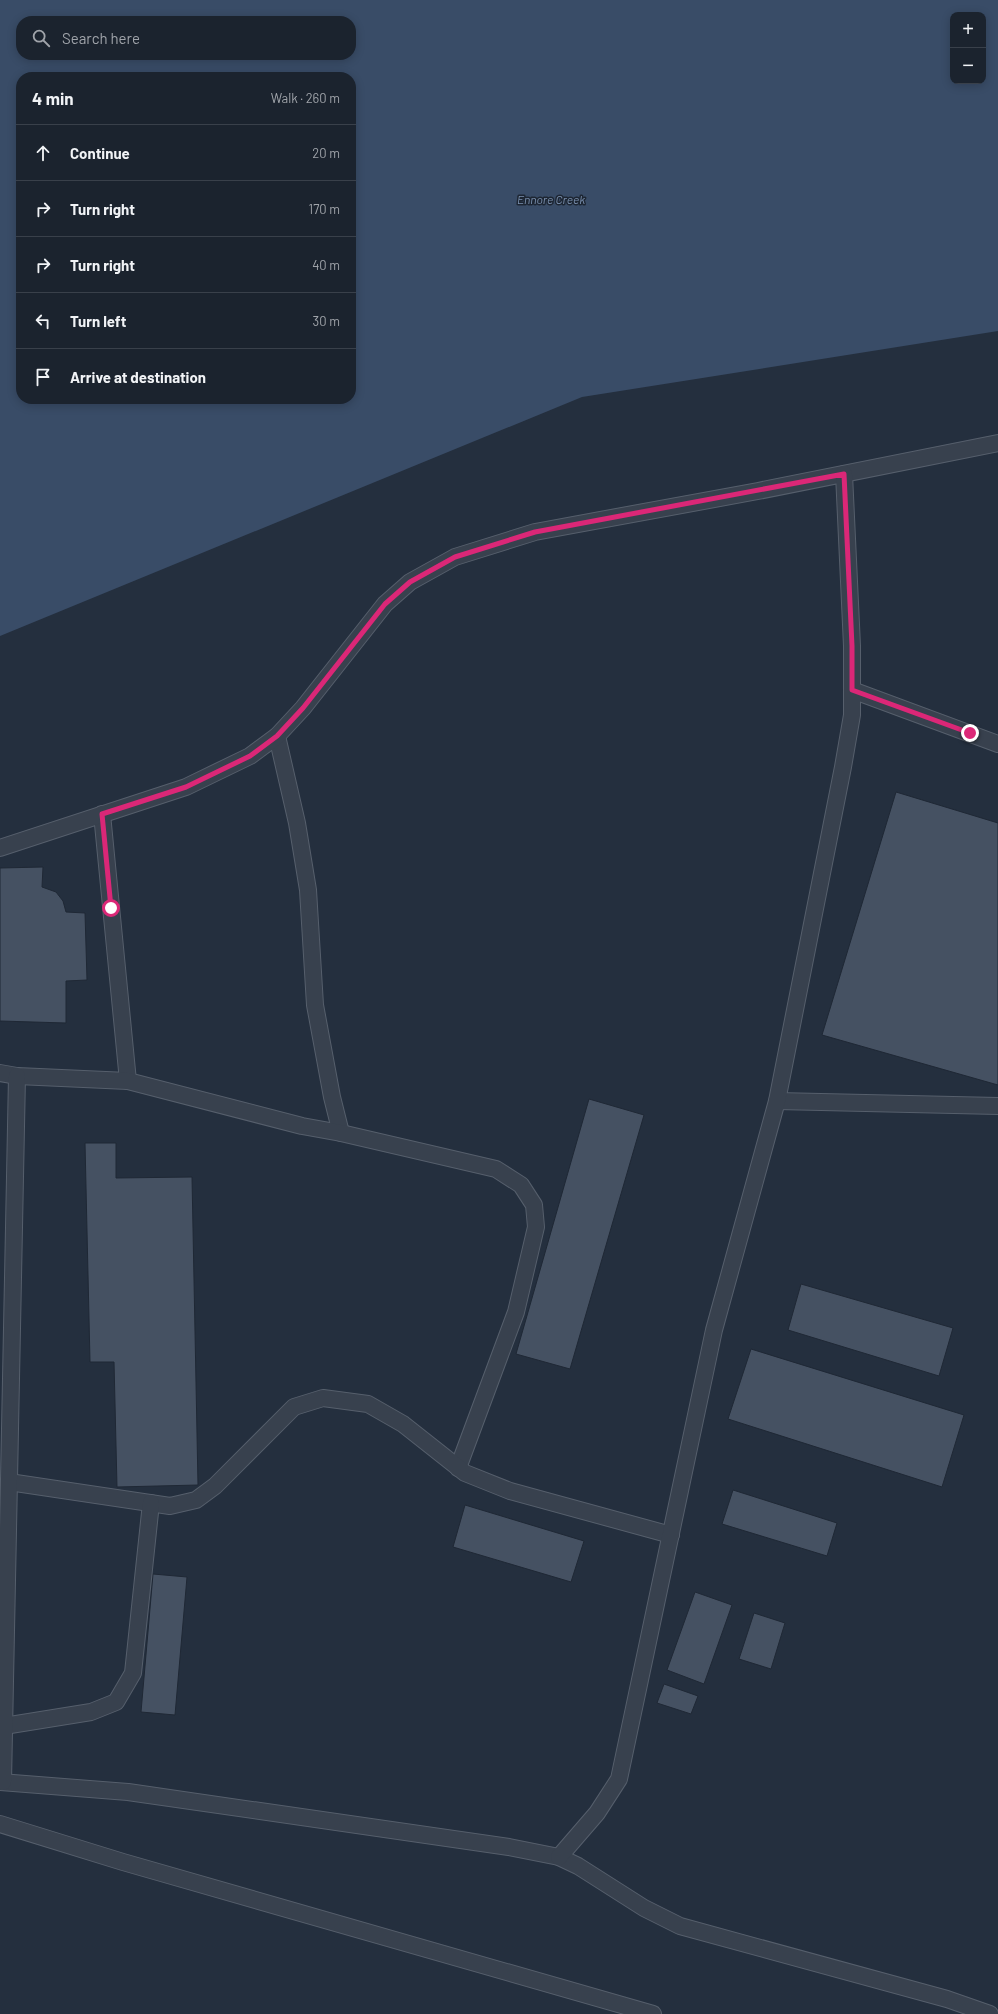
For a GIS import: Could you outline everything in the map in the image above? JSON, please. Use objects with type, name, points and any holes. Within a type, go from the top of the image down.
[{"type":"lane","points":[[0,848],[186,787],[250,756],[277,736],[303,708],[385,604],[410,582],[455,557],[535,532],[844,474],[998,443]]},
{"type":"lane","points":[[559,1857],[597,1813],[619,1779],[714,1330],[777,1101],[844,767],[852,715],[852,646],[844,474]]},
{"type":"lane","points":[[852,690],[998,744]]},
{"type":"lane","points":[[277,736],[297,823],[308,890],[315,1005],[332,1097],[341,1133]]},
{"type":"lane","points":[[102,814],[128,1081]]},
{"type":"lane","points":[[0,1073],[17,1076],[128,1081],[302,1126],[341,1133],[496,1169],[521,1186],[534,1205],[536,1228],[516,1312],[458,1468]]},
{"type":"lane","points":[[17,1076],[4,1726],[1,1782],[136,1793],[501,1846],[559,1857],[578,1866],[644,1908],[680,1926],[947,1999],[990,2014]]},
{"type":"lane","points":[[777,1101],[998,1106]]},
{"type":"lane","points":[[9,1482],[170,1506],[196,1500],[214,1486],[294,1407],[323,1398],[368,1404],[402,1424],[465,1473],[510,1491],[671,1536]]},
{"type":"lane","points":[[4,1726],[91,1712],[116,1702],[133,1673],[151,1503]]},
{"type":"lane","points":[[0,1824],[146,1868],[653,2014]]},
{"type":"water","name":"Ennore Creek","points":[[0,0],[998,0],[998,331],[582,397],[0,636]]},
{"type":"building","points":[[896,792],[998,823],[998,1085],[822,1035]]},
{"type":"building","points":[[43,867],[42,887],[56,892],[63,901],[66,912],[85,913],[87,980],[66,981],[66,1023],[0,1021],[0,868]]},
{"type":"building","points":[[589,1099],[644,1115],[570,1369],[516,1354]]},
{"type":"building","points":[[85,1143],[116,1143],[116,1178],[192,1177],[198,1485],[117,1487],[114,1362],[90,1362]]},
{"type":"building","points":[[801,1284],[953,1328],[939,1376],[788,1330]]},
{"type":"building","points":[[751,1349],[964,1415],[942,1487],[728,1419]]},
{"type":"building","points":[[733,1490],[837,1523],[827,1556],[722,1524]]},
{"type":"building","points":[[465,1505],[584,1541],[571,1582],[453,1547]]},
{"type":"building","points":[[153,1574],[187,1577],[175,1715],[141,1712]]},
{"type":"building","points":[[695,1592],[732,1605],[704,1684],[667,1670]]},
{"type":"building","points":[[754,1613],[785,1623],[771,1669],[739,1659]]},
{"type":"building","points":[[664,1684],[698,1696],[691,1714],[657,1703]]},
{"type":"route","points":[[111,908],[102,814],[186,787],[250,756],[277,736],[303,708],[385,604],[410,582],[455,557],[535,532],[844,474],[852,646],[852,690],[970,733]]}]
